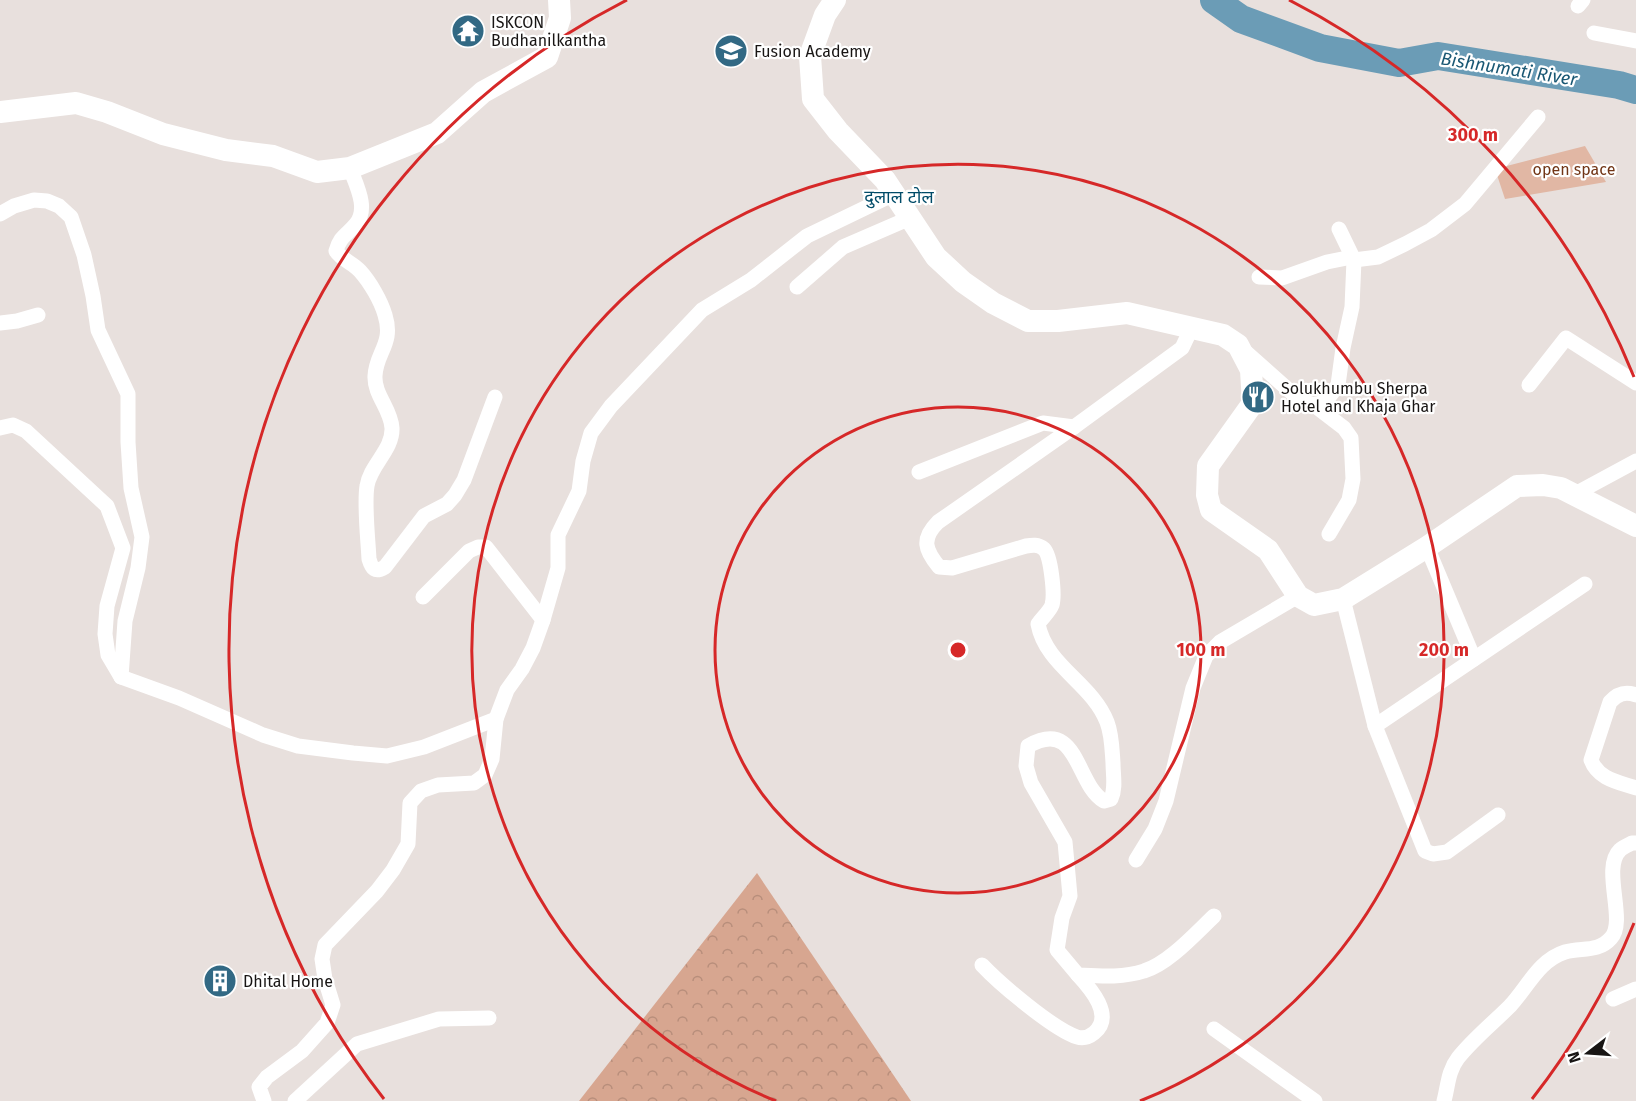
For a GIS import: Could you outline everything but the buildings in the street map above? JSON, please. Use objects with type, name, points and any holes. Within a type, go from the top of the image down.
[{"type":"street","points":[[0,112],[76,103],[107,112],[163,134],[226,150],[273,156],[316,172],[350,168],[437,133],[483,92],[547,57],[560,18],[558,0]]},
{"type":"street","points":[[835,0],[825,15],[810,56],[813,99],[838,131],[885,180],[936,257],[963,282],[993,303],[1028,321],[1058,321],[1127,313],[1223,335],[1238,345],[1301,400],[1314,405],[1344,428],[1351,438],[1353,478],[1348,500],[1329,534]]},
{"type":"street","points":[[1594,33],[1636,41]]},
{"type":"street","points":[[1259,277],[1282,278],[1327,262],[1378,257],[1431,230],[1465,204],[1538,117]]},
{"type":"street","points":[[350,168],[363,208],[357,223],[339,241],[336,251],[340,257],[360,271],[371,285],[385,315],[388,337],[376,365],[375,379],[378,393],[389,414],[392,429],[388,446],[374,467],[366,485],[369,559],[375,570],[379,571],[385,567],[424,516],[447,504],[456,495],[464,480],[495,397]]},
{"type":"street","points":[[261,1094],[267,1077],[302,1051],[327,1023],[333,1005],[322,959],[325,945],[377,891],[408,844],[410,803],[421,791],[438,785],[474,783],[485,775],[492,759],[496,719],[507,690],[533,648],[543,620],[558,567],[558,535],[579,492],[591,433],[610,406],[702,310],[750,280],[807,236],[894,194]]},
{"type":"street","points":[[0,214],[14,206],[34,200],[47,201],[59,206],[71,217],[84,255],[99,330],[128,394],[131,488],[142,537],[138,568],[125,621],[121,677]]},
{"type":"street","points":[[797,287],[843,247],[910,218]]},
{"type":"street","points":[[1314,405],[1326,402],[1338,385],[1352,307],[1353,258],[1339,230]]},
{"type":"street","points":[[0,323],[38,315]]},
{"type":"street","points":[[982,965],[997,980],[1054,1024],[1079,1038],[1089,1037],[1098,1030],[1102,1014],[1096,994],[1057,950],[1062,918],[1070,896],[1065,842],[1031,783],[1026,766],[1028,746],[1040,739],[1057,741],[1071,749],[1096,796],[1104,801],[1111,800],[1114,792],[1112,740],[1107,722],[1096,702],[1057,661],[1040,634],[1038,624],[1052,607],[1053,594],[1049,556],[1043,549],[1036,545],[952,568],[939,567],[930,556],[926,543],[929,531],[938,522],[1182,348],[1192,327]]},
{"type":"street","points":[[1529,385],[1566,338],[1636,383]]},
{"type":"street","points":[[1238,345],[1251,370],[1253,403],[1208,466],[1207,495],[1211,510],[1268,550],[1298,596],[1314,605],[1343,599],[1427,547],[1517,486],[1543,485],[1561,488],[1636,526]]},
{"type":"street","points":[[919,472],[1043,423],[1074,427]]},
{"type":"street","points":[[0,428],[13,425],[26,431],[107,506],[123,548],[107,606],[105,634],[108,655],[121,677],[179,698],[263,735],[298,746],[353,753],[387,756],[424,747],[496,719]]},
{"type":"street","points":[[1575,494],[1636,461]]},
{"type":"street","points":[[423,597],[469,551],[478,547],[486,547],[543,620]]},
{"type":"street","points":[[1427,547],[1474,659]]},
{"type":"street","points":[[1375,726],[1585,585]]},
{"type":"street","points":[[1136,860],[1155,829],[1166,801],[1193,688],[1206,656],[1220,642],[1298,596]]},
{"type":"street","points":[[1343,599],[1375,726],[1425,851],[1432,854],[1447,852],[1498,815]]},
{"type":"street","points":[[1636,695],[1623,694],[1616,696],[1610,702],[1591,760],[1594,769],[1601,776],[1636,788]]},
{"type":"street","points":[[1444,1101],[1449,1075],[1458,1058],[1512,1004],[1545,963],[1564,952],[1583,951],[1604,945],[1614,936],[1617,919],[1613,884],[1614,863],[1619,851],[1636,843]]},
{"type":"street","points":[[1078,975],[1107,977],[1145,971],[1175,953],[1214,916]]},
{"type":"street","points":[[1613,999],[1636,989]]},
{"type":"street","points":[[295,1101],[357,1044],[439,1019],[489,1018]]},
{"type":"street","points":[[1214,1029],[1315,1101]]},
{"type":"green space","name":"open space","points":[[1585,146],[1606,182],[1505,199],[1495,169]]},
{"type":"green space","points":[[757,873],[911,1101],[579,1101]]},
{"type":"waterway","name":"Bishnumati River","points":[[1214,0],[1241,19],[1320,48],[1399,63],[1438,56],[1619,85],[1636,90]]},
{"type":"place","name":"ISKCON Budhanilkantha","points":[[468,31]]},
{"type":"place","name":"Fusion Academy","points":[[731,51]]},
{"type":"place","name":"Solukhumbu Sherpa Hotel and Khaja Ghar","points":[[1258,397]]},
{"type":"place","name":"Dhital Home","points":[[220,981]]},
{"type":"district","name":"दुलाल टोल","points":[[899,197]]}]
